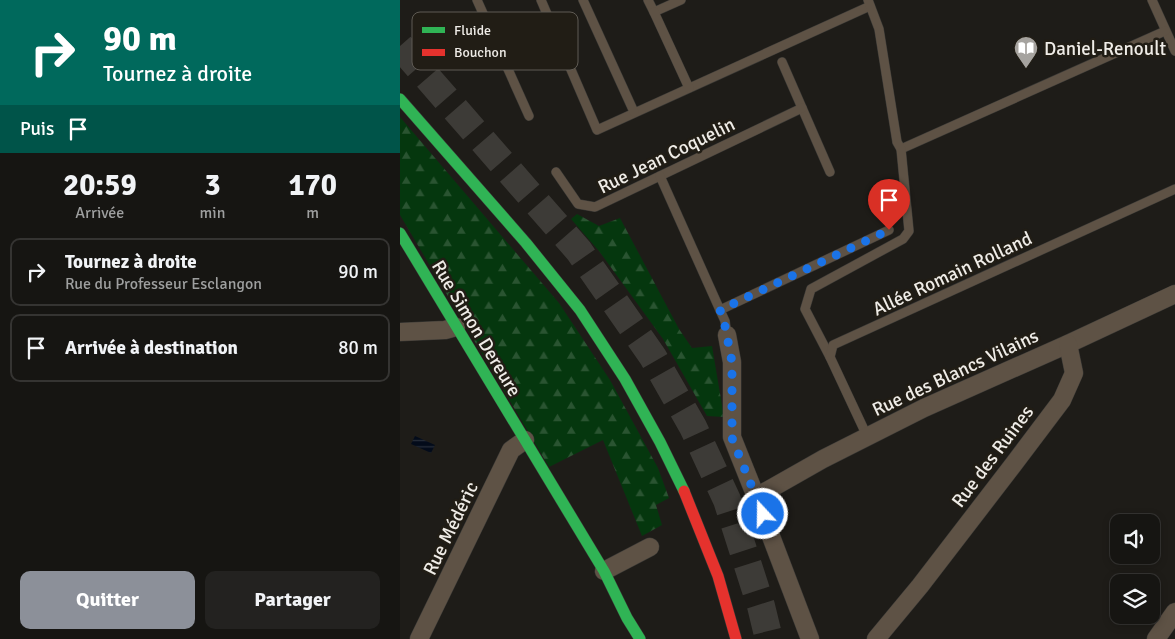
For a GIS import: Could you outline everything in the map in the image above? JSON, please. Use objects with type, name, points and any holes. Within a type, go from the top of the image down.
[{"type":"main road","points":[[400,99],[526,243],[580,310],[625,379],[660,442],[689,503],[718,576],[736,639]]},
{"type":"main road","name":"Rue Simon Dereure","points":[[400,233],[604,571],[627,618],[640,639]]},
{"type":"street","name":"Rue des Blancs Vilains","points":[[756,497],[823,459],[924,408],[1175,294]]},
{"type":"street","points":[[400,332],[445,330],[456,327]]},
{"type":"street","points":[[727,334],[732,362],[732,438],[810,639]]},
{"type":"street","name":"Rue des Ruines","points":[[876,639],[920,586],[1062,400],[1074,373],[1068,344]]},
{"type":"street","name":"Rue Médéric","points":[[419,639],[511,450],[524,440]]},
{"type":"street","points":[[604,571],[650,547]]},
{"type":"street","points":[[1156,639],[1175,612]]},
{"type":"lane","points":[[477,0],[482,12]]},
{"type":"lane","points":[[541,0],[546,12]]},
{"type":"lane","points":[[583,0],[634,112]]},
{"type":"lane","points":[[648,0],[689,88]]},
{"type":"lane","points":[[654,12],[681,0]]},
{"type":"lane","points":[[1152,0],[1175,51]]},
{"type":"lane","points":[[571,70],[597,130],[869,3],[879,29],[897,142],[902,149],[909,231],[903,239],[811,288],[805,309],[867,436]]},
{"type":"lane","points":[[902,149],[1165,30]]},
{"type":"lane","points":[[782,62],[830,172]]},
{"type":"lane","points":[[508,70],[529,116]]},
{"type":"lane","name":"Rue Jean Coquelin","points":[[556,172],[578,204],[595,207],[802,108]]},
{"type":"lane","points":[[660,176],[720,310],[727,334]]},
{"type":"lane","name":"Allée Romain Rolland","points":[[830,357],[833,345],[1175,189]]},
{"type":"lane","points":[[720,310],[889,230]]},
{"type":"green space","points":[[400,117],[559,303],[610,380],[658,468],[669,498],[656,505],[662,525],[642,536],[603,440],[549,467],[400,215]]},
{"type":"green space","points":[[577,214],[599,226],[620,218],[679,329],[692,348],[712,346],[724,417],[707,416],[663,339],[599,251],[571,219]]},
{"type":"water","points":[[415,436],[435,445],[431,453],[411,444]]},
{"type":"tunnel","points":[[400,46],[412,60]]},
{"type":"tunnel","points":[[421,70],[579,251],[653,357],[693,427],[727,500],[761,606],[769,639]]},
{"type":"traffic: fast","points":[[400,99],[526,243],[580,310],[625,379],[660,442],[684,491]]},
{"type":"traffic: fast","points":[[400,233],[604,571],[627,618],[640,639]]},
{"type":"traffic: jam","points":[[684,491],[718,576],[736,639]]},
{"type":"place","name":"Daniel-Renoult","points":[[1026,69]]},
{"type":"route","points":[[763,514],[732,438],[732,362],[720,310],[889,230]]}]
